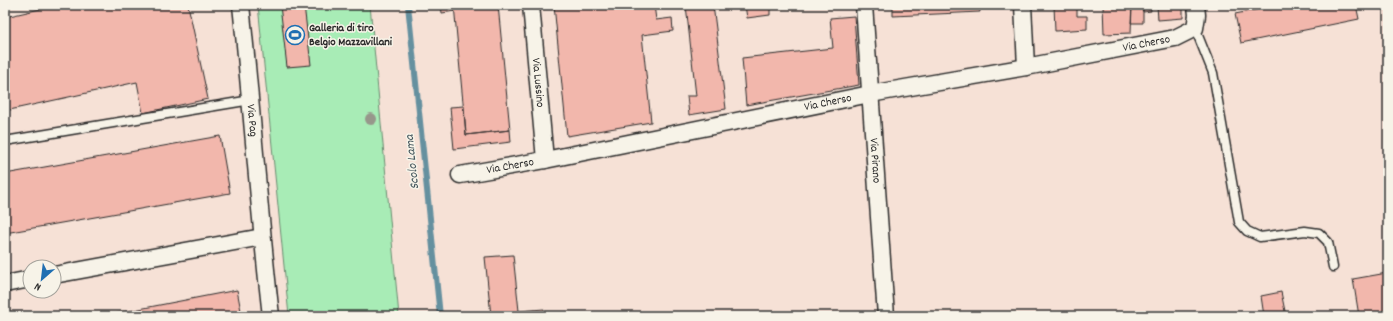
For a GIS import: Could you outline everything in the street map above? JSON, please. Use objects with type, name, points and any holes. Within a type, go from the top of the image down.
[{"type":"street","name":"Via Pag","points":[[241,5],[251,100],[262,237],[271,316]]},
{"type":"street","name":"Via Lussino","points":[[530,5],[545,160]]},
{"type":"street","name":"Via Pirano","points":[[864,5],[886,316]]},
{"type":"street","points":[[1023,5],[1026,68]]},
{"type":"street","points":[[1195,28],[1197,15],[1196,5]]},
{"type":"street","name":"Via Cherso","points":[[460,175],[545,160],[870,94],[1026,68],[1175,38],[1195,28]]},
{"type":"street","points":[[62,274],[262,237]]},
{"type":"street","points":[[5,284],[22,281]]},
{"type":"lane","points":[[1195,28],[1213,73],[1239,222],[1247,232],[1260,237],[1305,231],[1319,233],[1328,242],[1333,267]]},
{"type":"lane","points":[[5,141],[251,100]]},
{"type":"green space","points":[[258,5],[370,5],[399,316],[289,316]]},
{"type":"building","points":[[58,5],[188,5],[208,99],[143,113],[137,82],[5,111],[5,17]]},
{"type":"building","name":"Galleria di tiro Belgio Mazzavillani","points":[[280,5],[304,5],[311,65],[287,67]]},
{"type":"building","points":[[441,5],[454,5],[455,11],[442,13]]},
{"type":"building","points":[[454,5],[498,5],[510,130],[466,135]]},
{"type":"building","points":[[554,5],[654,5],[656,20],[672,18],[673,31],[642,35],[651,122],[567,136]]},
{"type":"building","points":[[686,5],[713,5],[726,109],[689,115],[687,96],[696,96]]},
{"type":"building","points":[[745,5],[770,5],[770,15],[747,18]]},
{"type":"building","points":[[893,5],[979,5],[980,12],[893,16]]},
{"type":"building","points":[[1054,5],[1092,5],[1077,6],[1077,16],[1087,16],[1087,29],[1055,31]]},
{"type":"building","points":[[1103,5],[1132,5],[1131,33],[1104,34]]},
{"type":"building","points":[[1132,5],[1143,5],[1143,23],[1131,23]]},
{"type":"building","points":[[1143,5],[1150,5],[1151,11],[1143,12]]},
{"type":"building","points":[[1157,5],[1183,5],[1183,18],[1158,20]]},
{"type":"building","points":[[1281,5],[1356,5],[1359,19],[1241,43],[1235,14]]},
{"type":"building","points":[[854,16],[859,85],[746,105],[742,58],[833,48],[830,18]]},
{"type":"building","points":[[464,106],[466,135],[510,130],[511,142],[454,149],[450,107]]},
{"type":"building","points":[[220,136],[230,193],[5,233],[5,174]]},
{"type":"building","points":[[513,255],[519,311],[544,309],[545,316],[491,316],[485,257]]},
{"type":"building","points":[[1387,273],[1388,313],[1371,316],[1359,316],[1353,279]]},
{"type":"building","points":[[237,290],[242,316],[103,316]]},
{"type":"building","points":[[1281,292],[1286,316],[1264,316],[1261,296]]},
{"type":"waterway","name":"Scolo Lama","points":[[408,5],[440,316]]},
{"type":"place","name":"Galleria di tiro Belgio Mazzavillani","points":[[295,35]]}]
